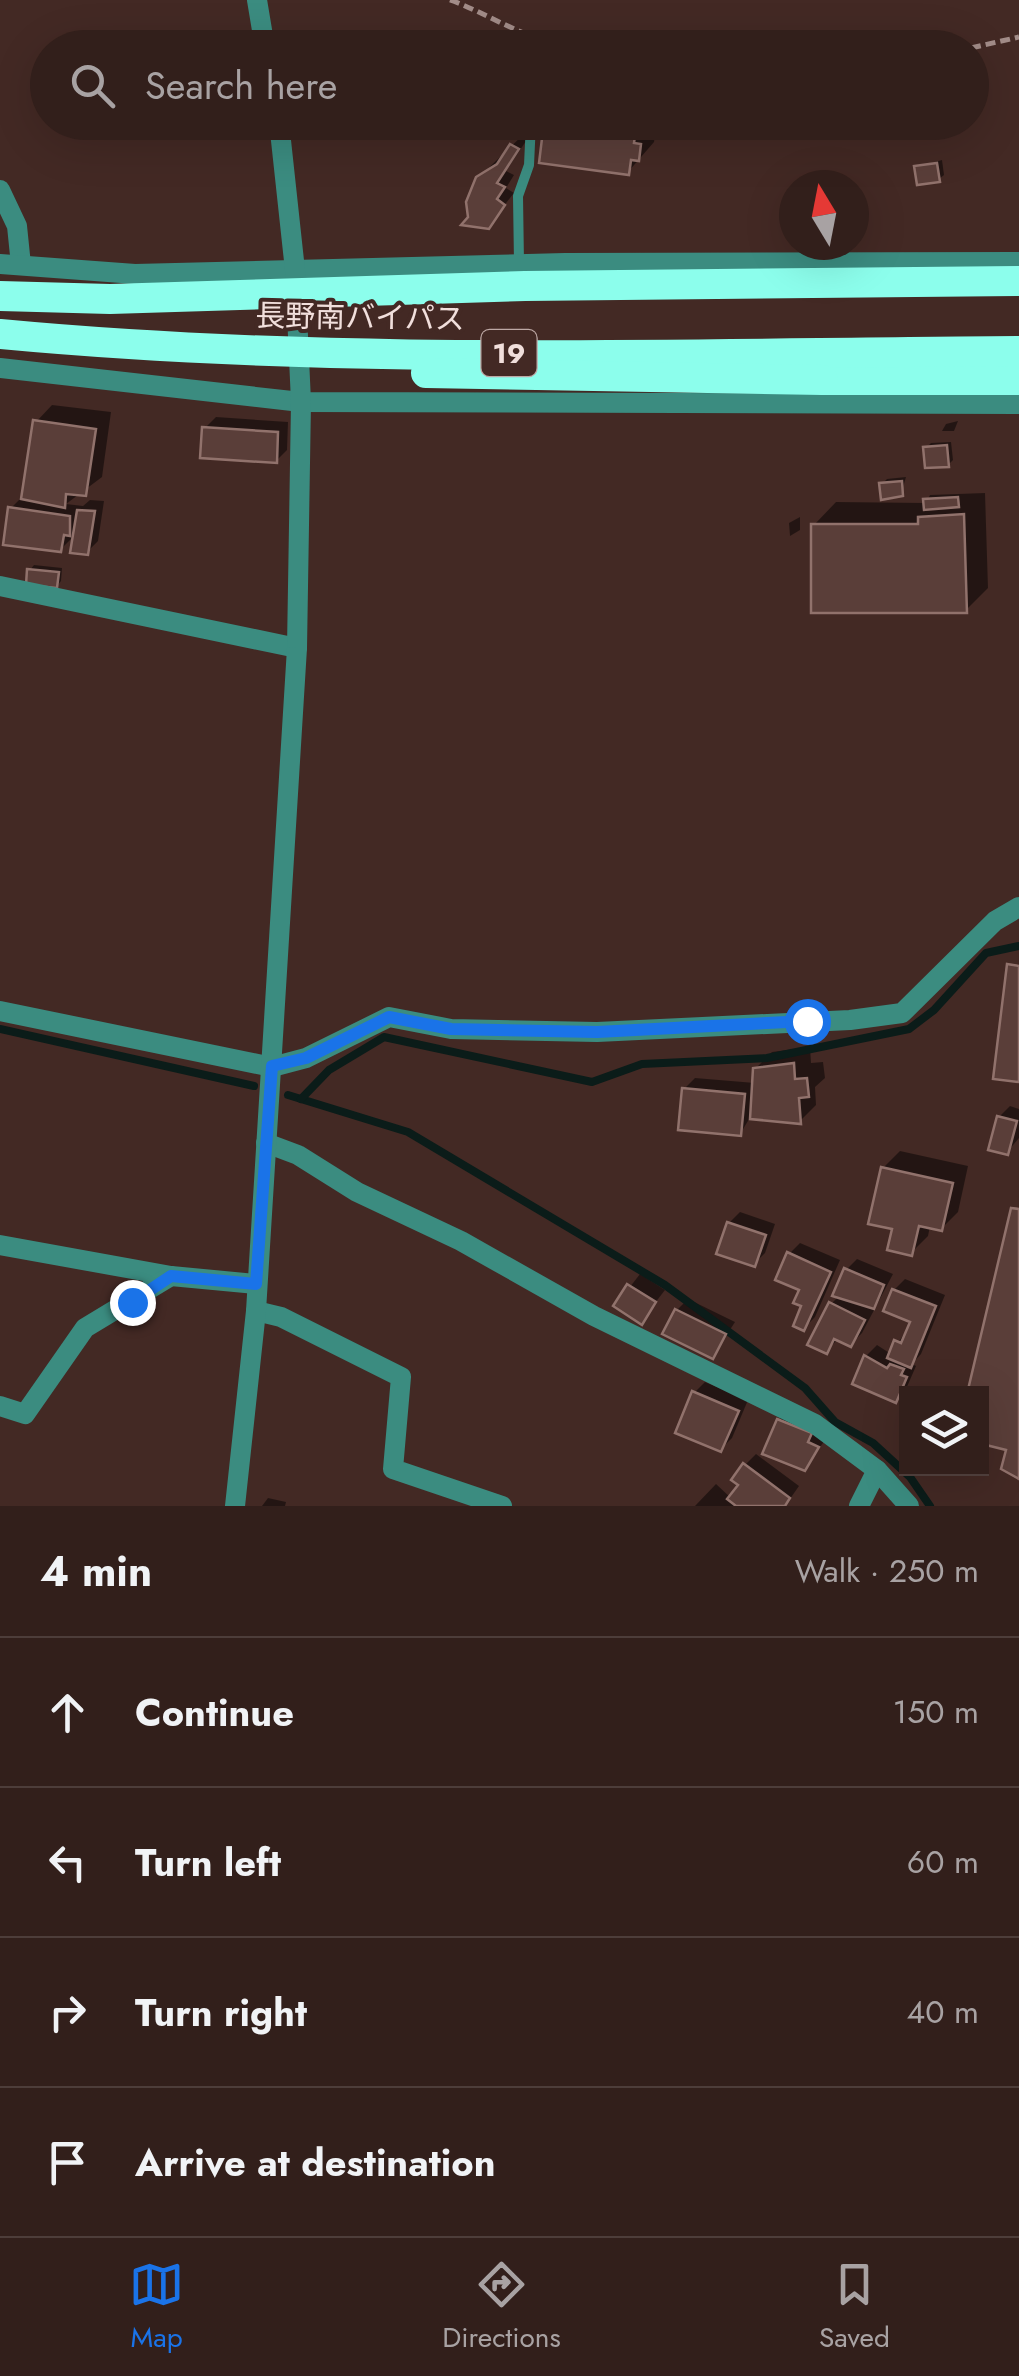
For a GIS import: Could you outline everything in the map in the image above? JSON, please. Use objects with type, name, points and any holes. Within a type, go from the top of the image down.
[{"type":"highway","name":"19","points":[[0,296],[110,299],[526,286],[1019,282]]},
{"type":"highway","name":"長野南バイパス","points":[[0,320],[129,331],[315,338],[603,342],[1019,338]]},
{"type":"highway","name":"長野南バイパス","points":[[0,334],[130,346],[318,354],[1019,351]]},
{"type":"highway","name":"19","points":[[130,346],[149,356],[339,370],[603,379],[1019,380]]},
{"type":"street","points":[[256,0],[262,30]]},
{"type":"street","points":[[235,1506],[256,1312],[297,648],[300,402],[295,270],[282,140]]},
{"type":"street","points":[[0,190],[16,226],[10,264],[135,274],[519,264],[1019,262]]},
{"type":"street","points":[[0,368],[300,402],[1019,404]]},
{"type":"street","points":[[0,586],[297,648]]},
{"type":"street","points":[[0,1011],[272,1066],[306,1058],[389,1017],[451,1029],[597,1032],[850,1020],[902,1013],[996,921],[1019,907]]},
{"type":"street","points":[[266,1143],[298,1155],[357,1192],[461,1241],[612,1325],[815,1424],[876,1470],[909,1506]]},
{"type":"street","points":[[0,1246],[171,1276],[256,1284]]},
{"type":"street","points":[[0,1406],[25,1414],[85,1328],[171,1276]]},
{"type":"street","points":[[256,1312],[282,1317],[401,1377],[394,1469],[475,1502],[502,1506]]},
{"type":"street","points":[[859,1506],[876,1470]]},
{"type":"lane","points":[[519,264],[518,196],[529,165],[530,140]]},
{"type":"path","points":[[450,0],[522,30]]},
{"type":"path","points":[[989,44],[1019,37]]},
{"type":"building","points":[[542,140],[634,140],[641,144],[639,161],[631,160],[629,175],[539,163]]},
{"type":"building","points":[[510,144],[519,149],[497,183],[505,187],[497,199],[505,205],[489,229],[461,225],[468,217],[466,202],[476,177],[497,164]]},
{"type":"building","points":[[937,163],[940,182],[917,185],[914,166]]},
{"type":"building","points":[[33,420],[96,429],[86,496],[66,494],[65,508],[21,499]]},
{"type":"building","points":[[202,427],[278,432],[277,463],[200,458]]},
{"type":"building","points":[[947,445],[949,467],[925,468],[923,447]]},
{"type":"building","points":[[902,481],[903,496],[881,500],[879,483]]},
{"type":"building","points":[[958,497],[959,507],[924,510],[923,499]]},
{"type":"building","points":[[8,507],[70,516],[70,536],[64,535],[61,552],[3,545]]},
{"type":"building","points":[[77,510],[95,511],[88,555],[70,553]]},
{"type":"building","points":[[964,514],[967,613],[811,613],[811,524],[918,524],[918,517]]},
{"type":"building","points":[[27,569],[59,572],[57,588],[26,585]]},
{"type":"building","points":[[1007,964],[1019,966],[1019,1082],[993,1079]]},
{"type":"building","points":[[794,1063],[795,1079],[807,1078],[809,1097],[799,1098],[801,1124],[750,1119],[753,1068]]},
{"type":"building","points":[[682,1088],[745,1094],[741,1136],[678,1130]]},
{"type":"building","points":[[997,1116],[1017,1121],[1008,1155],[988,1150]]},
{"type":"building","points":[[881,1167],[953,1183],[942,1231],[919,1226],[912,1256],[887,1250],[892,1229],[868,1224]]},
{"type":"building","points":[[1011,1208],[1019,1209],[1019,1479],[1001,1469],[1006,1450],[989,1446],[989,1386],[969,1386]]},
{"type":"building","points":[[727,1222],[766,1235],[755,1267],[716,1254]]},
{"type":"building","points":[[787,1252],[831,1272],[804,1331],[793,1326],[801,1306],[793,1303],[799,1290],[775,1280]]},
{"type":"building","points":[[844,1268],[884,1285],[874,1309],[832,1296]]},
{"type":"building","points":[[627,1284],[656,1302],[642,1325],[613,1306]]},
{"type":"building","points":[[892,1289],[936,1306],[911,1368],[887,1358],[894,1340],[901,1343],[910,1322],[883,1311]]},
{"type":"building","points":[[829,1302],[865,1320],[851,1347],[834,1339],[827,1354],[807,1345]]},
{"type":"building","points":[[675,1309],[726,1334],[713,1359],[662,1334]]},
{"type":"building","points":[[864,1355],[887,1368],[890,1364],[904,1369],[901,1375],[907,1377],[903,1386],[899,1386],[896,1403],[852,1384]]},
{"type":"building","points":[[692,1391],[739,1411],[721,1452],[675,1433]]},
{"type":"building","points":[[777,1419],[812,1433],[808,1442],[819,1447],[805,1471],[762,1454]]},
{"type":"building","points":[[743,1463],[790,1498],[785,1506],[736,1506],[727,1499],[738,1485],[731,1480]]},
{"type":"waterway","points":[[301,1099],[329,1070],[384,1037],[592,1082],[642,1064],[767,1058],[909,1029],[934,1010],[986,953],[1019,946]]},
{"type":"waterway","points":[[0,1029],[254,1086]]},
{"type":"waterway","points":[[288,1095],[408,1132],[665,1285],[805,1388],[835,1422],[873,1443],[910,1477],[930,1506]]},
{"type":"route","points":[[132,1302],[171,1276],[256,1284],[272,1066],[306,1058],[389,1017],[451,1029],[597,1032],[807,1021]]}]
